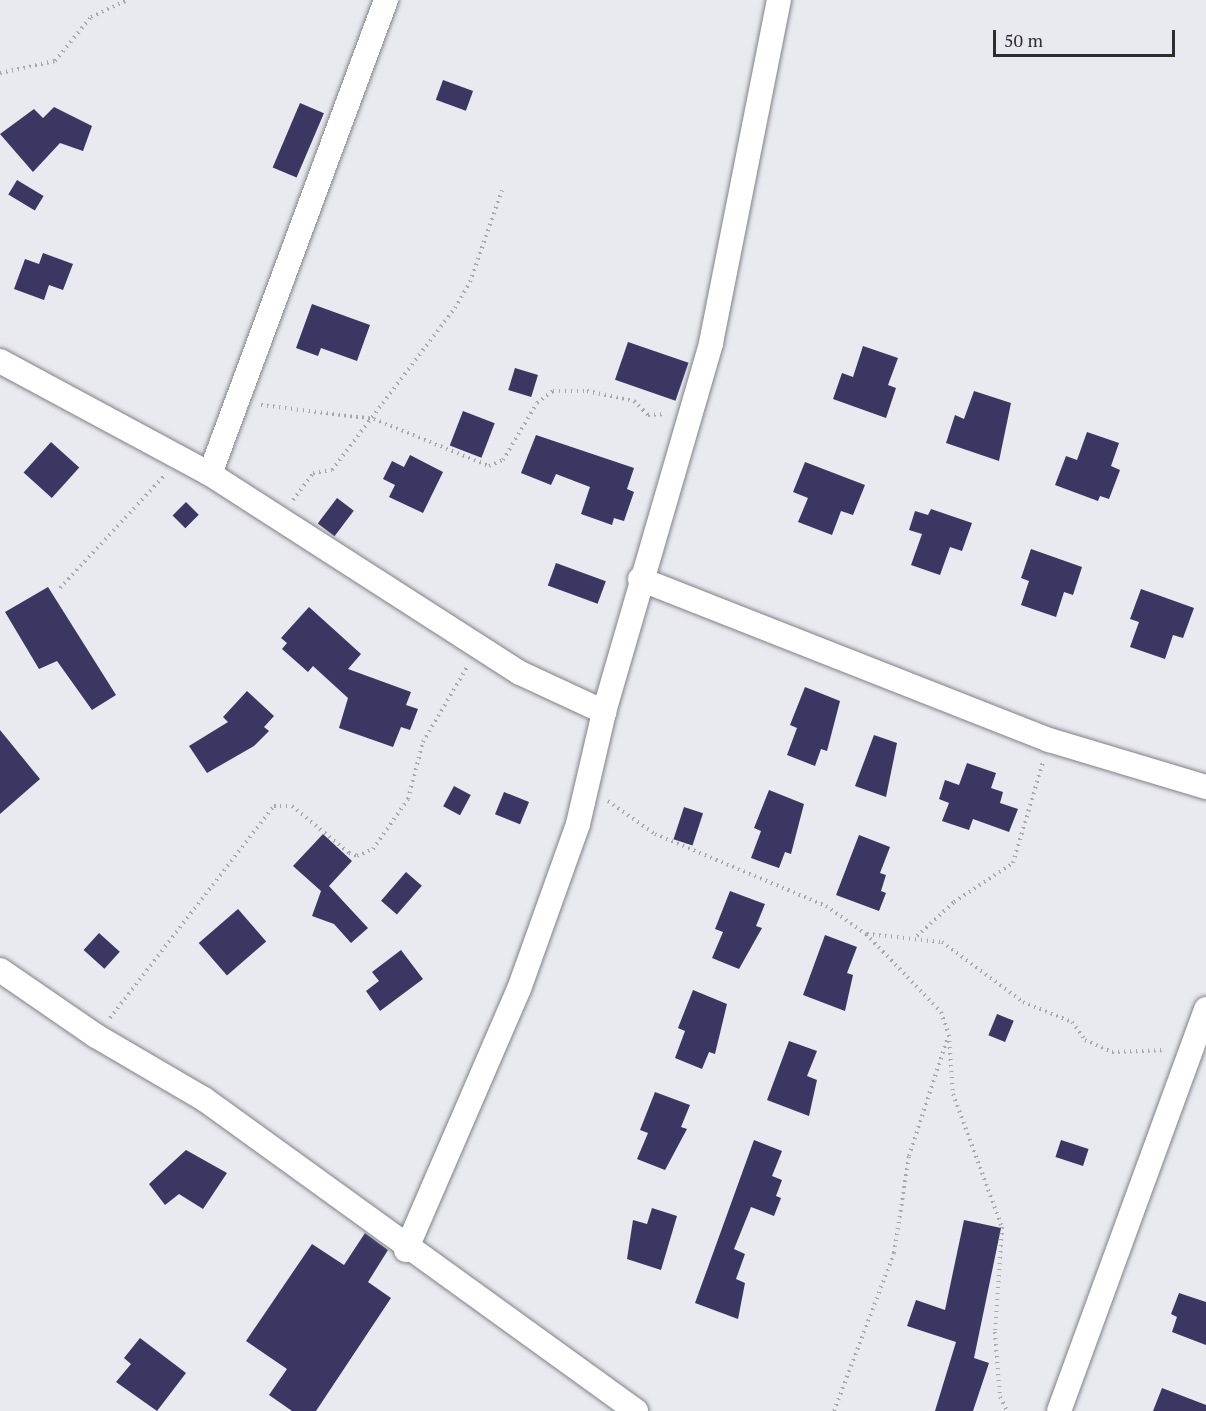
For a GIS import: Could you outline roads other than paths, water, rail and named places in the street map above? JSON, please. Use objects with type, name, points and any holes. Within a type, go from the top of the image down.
[{"type":"street","points":[[210,474],[240,404],[386,0]]},
{"type":"street","points":[[406,1250],[519,989],[578,824],[604,712],[640,579],[711,343],[778,0]]},
{"type":"street","points":[[0,361],[210,474],[479,648],[604,712]]},
{"type":"street","points":[[640,579],[1049,740],[1206,787]]},
{"type":"street","points":[[0,970],[96,1036],[204,1099],[406,1250],[636,1411]]},
{"type":"street","points":[[1059,1411],[1206,1009]]}]
